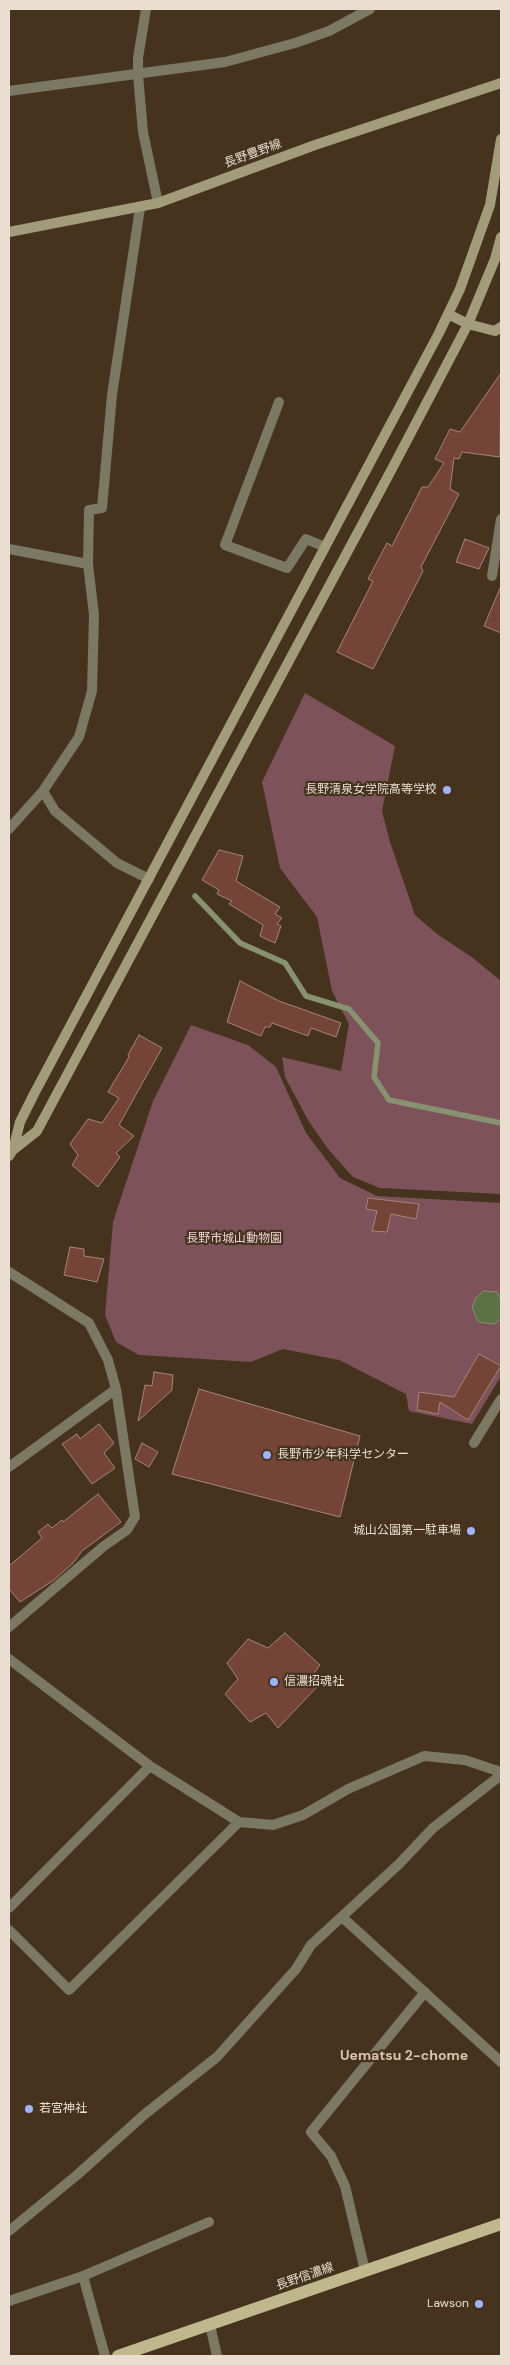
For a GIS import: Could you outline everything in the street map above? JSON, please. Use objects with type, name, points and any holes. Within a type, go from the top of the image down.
[{"type":"main road","name":"長野信濃線","points":[[118,2356],[501,2224]]},
{"type":"street","points":[[146,9],[138,58],[138,75],[143,132],[158,203]]},
{"type":"street","points":[[9,91],[225,62],[286,46],[329,30],[370,9]]},
{"type":"street","name":"長野豊野線","points":[[9,232],[158,203],[315,145],[501,83]]},
{"type":"street","points":[[10,1151],[20,1122],[34,1094],[448,314],[474,252],[490,204],[501,139]]},
{"type":"street","points":[[9,829],[13,819],[43,791],[79,737],[92,691],[94,615],[88,564],[89,510],[102,508],[112,395],[140,208]]},
{"type":"street","points":[[10,1151],[37,1131],[468,324],[495,259],[501,237]]},
{"type":"street","points":[[448,314],[468,324],[495,331],[501,327]]},
{"type":"street","points":[[279,402],[225,545],[288,568],[306,539],[325,547]]},
{"type":"street","points":[[492,576],[501,519]]},
{"type":"street","points":[[9,549],[88,564]]},
{"type":"street","points":[[43,791],[55,811],[117,863],[149,879]]},
{"type":"street","points":[[9,1272],[89,1323],[108,1360],[116,1389],[135,1517],[127,1530],[104,1546],[9,1627]]},
{"type":"street","points":[[9,1467],[116,1389]]},
{"type":"street","points":[[474,1444],[501,1399]]},
{"type":"street","points":[[9,1659],[150,1766],[239,1822],[273,1825],[303,1815],[348,1789],[424,1756],[465,1760],[501,1774]]},
{"type":"street","points":[[9,1908],[150,1766]]},
{"type":"street","points":[[9,2232],[77,2175],[145,2114],[217,2057],[296,1969],[311,1945],[399,1864],[433,1828],[501,1774]]},
{"type":"street","points":[[9,1930],[69,1990],[239,1822]]},
{"type":"street","points":[[342,1917],[501,2062]]},
{"type":"street","points":[[365,2271],[346,2186],[331,2156],[311,2132],[425,1992]]},
{"type":"street","points":[[9,2301],[83,2276],[208,2222]]},
{"type":"street","points":[[83,2276],[106,2356]]},
{"type":"street","points":[[210,2325],[217,2356]]},
{"type":"green space","points":[[305,693],[395,746],[382,811],[390,842],[415,915],[437,934],[473,958],[501,981],[501,1194],[380,1188],[353,1177],[328,1149],[308,1120],[285,1077],[282,1057],[341,1071],[349,1024],[332,991],[317,917],[280,868],[262,782]]},
{"type":"green space","name":"長野市城山動物園","points":[[191,1025],[248,1045],[276,1067],[306,1133],[340,1178],[377,1196],[501,1203],[501,1376],[472,1424],[409,1411],[406,1394],[339,1360],[283,1349],[251,1362],[139,1355],[116,1342],[105,1315],[113,1222],[153,1101]]},
{"type":"shaded area","points":[[484,1291],[497,1292],[501,1299],[501,1319],[494,1324],[478,1322],[472,1307],[476,1298]]},
{"type":"building","points":[[501,373],[500,457],[462,452],[459,459],[454,458],[450,489],[459,494],[421,567],[423,571],[373,669],[337,652],[373,581],[368,579],[387,543],[392,546],[422,487],[428,487],[444,463],[435,459],[450,429],[460,432]]},
{"type":"building","points":[[465,539],[489,548],[479,569],[456,562]]},
{"type":"building","points":[[501,586],[501,633],[484,626]]},
{"type":"building","points":[[219,850],[243,856],[236,881],[280,907],[275,914],[282,918],[277,924],[281,926],[275,943],[260,936],[263,925],[229,904],[232,901],[217,894],[219,890],[202,880]]},
{"type":"building","points":[[240,981],[279,1001],[341,1023],[336,1037],[311,1028],[308,1036],[272,1023],[270,1027],[265,1027],[261,1036],[227,1022]]},
{"type":"building","points":[[139,1035],[162,1048],[119,1125],[134,1136],[116,1153],[120,1157],[98,1187],[72,1165],[78,1155],[70,1144],[88,1119],[102,1123],[119,1098],[108,1092],[129,1057],[128,1055]]},
{"type":"building","points":[[368,1198],[419,1204],[416,1219],[391,1214],[387,1232],[372,1231],[377,1211],[366,1209]]},
{"type":"building","points":[[70,1247],[84,1249],[84,1256],[104,1259],[97,1282],[64,1275]]},
{"type":"building","points":[[479,1354],[501,1366],[468,1420],[440,1402],[438,1414],[417,1410],[419,1392],[454,1397]]},
{"type":"building","points":[[154,1372],[173,1375],[172,1390],[138,1421],[145,1385],[152,1386]]},
{"type":"building","name":"長野市少年科学センター","points":[[199,1389],[360,1436],[340,1517],[172,1474]]},
{"type":"building","points":[[99,1424],[114,1443],[104,1453],[115,1468],[92,1484],[62,1444],[77,1434],[80,1439]]},
{"type":"building","points":[[142,1443],[158,1452],[149,1467],[135,1459]]},
{"type":"building","points":[[98,1494],[121,1522],[82,1551],[74,1562],[54,1580],[20,1602],[9,1589],[9,1566],[42,1538],[38,1532],[48,1524],[52,1528],[62,1520],[63,1522]]},
{"type":"building","name":"信濃招魂社","points":[[285,1633],[320,1665],[310,1679],[318,1686],[278,1728],[266,1713],[250,1722],[225,1694],[238,1679],[227,1663],[248,1639],[268,1648]]},
{"type":"waterway","points":[[195,896],[240,943],[285,963],[306,996],[349,1009],[378,1043],[374,1077],[389,1100],[501,1123]]},
{"type":"place","name":"長野清泉女学院高等学校","points":[[447,790]]},
{"type":"place","name":"長野市少年科学センター","points":[[267,1455]]},
{"type":"place","name":"城山公園第一駐車場","points":[[471,1531]]},
{"type":"place","name":"信濃招魂社","points":[[274,1682]]},
{"type":"place","name":"若宮神社","points":[[29,2109]]},
{"type":"place","name":"Lawson","points":[[479,2304]]},
{"type":"district","name":"Uematsu 2-chome","points":[[404,2056]]}]
